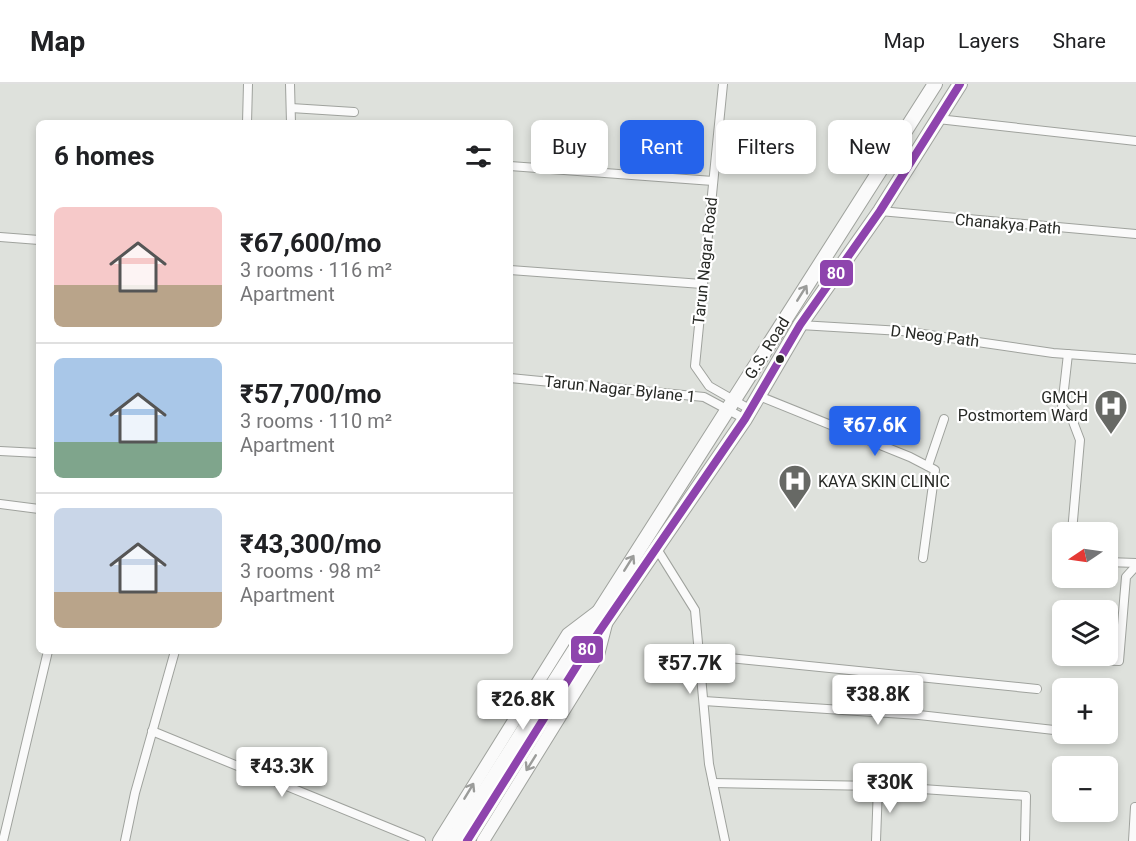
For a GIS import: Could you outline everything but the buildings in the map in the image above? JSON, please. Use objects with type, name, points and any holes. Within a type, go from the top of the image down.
[{"type":"main road","name":"G.S. Road","points":[[602,616],[731,404],[935,84]]},
{"type":"main road","points":[[453,841],[602,616],[657,549],[748,415],[800,325],[880,211],[960,84]]},
{"type":"main road","points":[[439,841],[568,634],[602,616]]},
{"type":"main road","points":[[483,841],[598,655],[602,616]]},
{"type":"main road","points":[[467,841],[584,644]]},
{"type":"street","points":[[247,120],[248,84]]},
{"type":"street","points":[[290,84],[291,120]]},
{"type":"street","name":"Tarun Nagar Road","points":[[723,84],[695,366],[709,386],[748,415]]},
{"type":"street","points":[[291,108],[354,112]]},
{"type":"street","points":[[938,119],[1136,141]]},
{"type":"street","points":[[513,165],[713,181]]},
{"type":"street","name":"Chanakya Path","points":[[880,211],[1136,234]]},
{"type":"street","points":[[0,237],[36,240]]},
{"type":"street","points":[[513,270],[702,284]]},
{"type":"street","name":"D Neog Path","points":[[800,325],[902,330],[1068,354],[1136,359]]},
{"type":"street","points":[[1068,354],[1062,407],[1072,418],[1080,440],[1073,522]]},
{"type":"street","name":"Tarun Nagar Bylane 1","points":[[513,378],[704,397],[731,404]]},
{"type":"street","points":[[759,396],[935,470],[923,558]]},
{"type":"street","points":[[928,466],[944,419]]},
{"type":"street","points":[[0,451],[36,453]]},
{"type":"street","points":[[0,504],[36,509]]},
{"type":"street","points":[[657,549],[695,610],[713,783],[725,841]]},
{"type":"street","points":[[1118,563],[1136,564]]},
{"type":"street","points":[[1118,662],[1126,578],[1136,564]]},
{"type":"street","points":[[3,841],[47,654]]},
{"type":"street","points":[[125,841],[152,731],[174,654]]},
{"type":"street","points":[[699,655],[1036,689]]},
{"type":"street","points":[[704,701],[919,715],[1052,730]]},
{"type":"street","points":[[152,731],[421,841]]},
{"type":"street","points":[[713,783],[878,786],[1026,796],[1025,841]]},
{"type":"street","points":[[876,841],[878,786]]},
{"type":"street","points":[[1133,841],[1135,807]]},
{"type":"transit line","name":"80","points":[[467,841],[590,645],[745,419],[800,325],[880,211],[960,84]]},
{"type":"place","name":"GMCH Postmortem Ward","points":[[1111,435]]},
{"type":"place","name":"KAYA SKIN CLINIC","points":[[795,510]]}]
